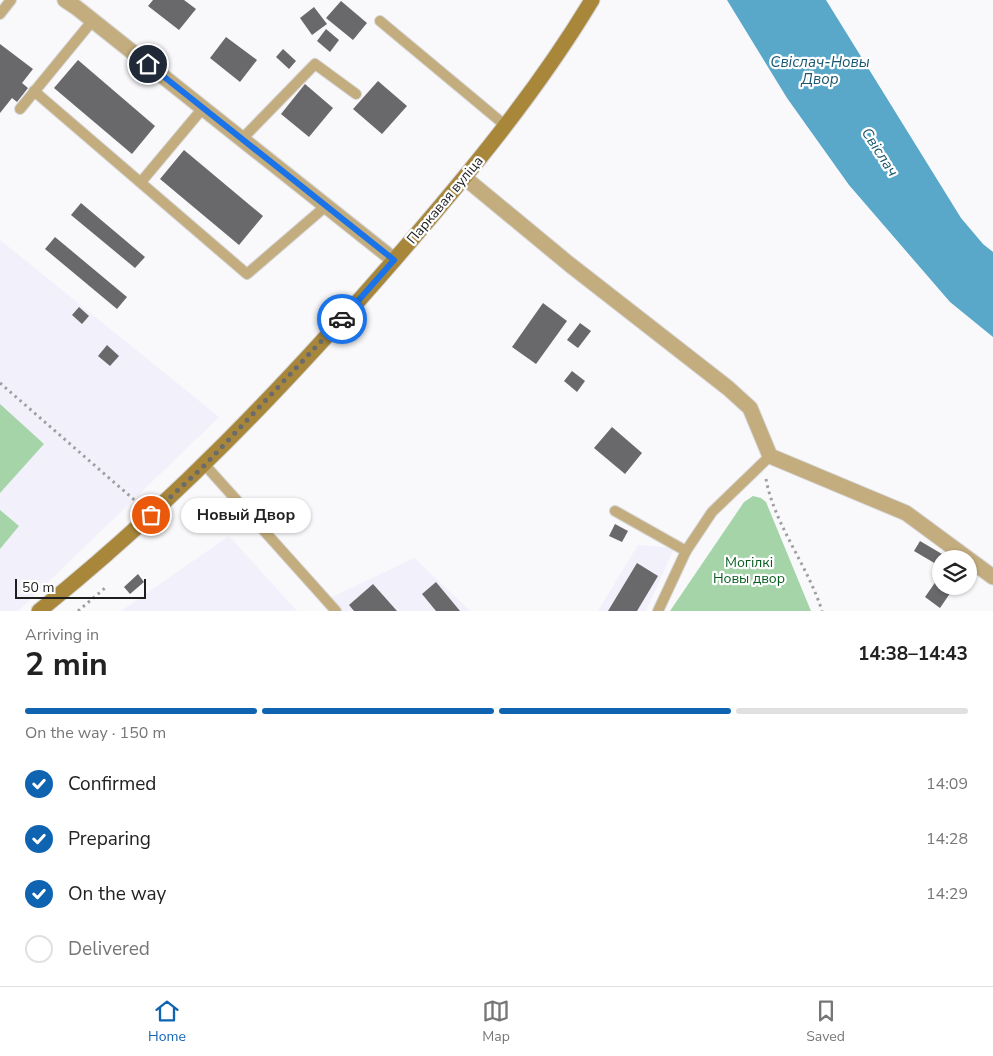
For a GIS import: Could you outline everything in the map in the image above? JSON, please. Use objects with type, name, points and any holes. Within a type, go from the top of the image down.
[{"type":"main road","name":"Паркавая вуліца","points":[[38,611],[75,582],[205,465],[360,300],[465,178],[506,126],[561,49],[592,0]]},
{"type":"street","points":[[64,0],[93,20],[394,260]]},
{"type":"street","points":[[465,178],[569,264],[745,403],[750,408],[770,456],[906,513],[993,577]]},
{"type":"lane","points":[[0,14],[10,0]]},
{"type":"lane","points":[[20,109],[93,20]]},
{"type":"lane","points":[[380,21],[506,126]]},
{"type":"lane","points":[[242,139],[315,64],[356,94]]},
{"type":"lane","points":[[34,91],[247,274],[326,206]]},
{"type":"lane","points":[[141,182],[203,108]]},
{"type":"lane","points":[[658,611],[686,551],[712,512],[770,456]]},
{"type":"lane","points":[[205,465],[336,611]]},
{"type":"lane","points":[[616,511],[686,551]]},
{"type":"path","points":[[0,383],[151,515]]},
{"type":"path","points":[[770,456],[766,480],[773,504],[814,587],[822,611]]},
{"type":"path","points":[[78,611],[105,588]]},
{"type":"shaded area","points":[[0,240],[219,417],[18,611],[0,611]]},
{"type":"shaded area","points":[[229,536],[297,611],[121,611]]},
{"type":"shaded area","points":[[638,545],[674,548],[646,611],[598,611]]},
{"type":"shaded area","points":[[414,558],[470,611],[333,611],[324,601]]},
{"type":"green space","points":[[0,404],[44,444],[0,493]]},
{"type":"green space","name":"Могілкі Новы двор","points":[[753,496],[761,498],[766,502],[811,611],[670,611],[744,502]]},
{"type":"green space","points":[[0,510],[19,526],[0,549]]},
{"type":"water","name":"Свіслач-Новы Двор","points":[[727,0],[826,0],[961,218],[983,244],[993,252],[993,337],[950,302],[849,185],[787,98]]},
{"type":"building","points":[[153,0],[184,0],[196,9],[179,30],[148,6]]},
{"type":"building","points":[[341,1],[367,23],[353,40],[326,18]]},
{"type":"building","points":[[314,7],[327,24],[312,35],[300,18]]},
{"type":"building","points":[[326,29],[339,40],[330,52],[317,41]]},
{"type":"building","points":[[226,37],[257,60],[240,82],[210,58]]},
{"type":"building","points":[[0,44],[33,69],[22,83],[28,88],[17,102],[12,98],[0,113]]},
{"type":"building","points":[[283,49],[296,61],[289,69],[276,57]]},
{"type":"building","points":[[78,60],[155,126],[132,154],[54,88]]},
{"type":"building","points":[[378,81],[407,106],[382,134],[353,109]]},
{"type":"building","points":[[305,84],[333,108],[309,137],[281,114]]},
{"type":"building","points":[[184,150],[263,216],[239,245],[160,179]]},
{"type":"building","points":[[81,203],[145,257],[135,268],[71,215]]},
{"type":"building","points":[[55,237],[127,297],[117,309],[45,249]]},
{"type":"building","points":[[543,303],[567,321],[536,364],[512,347]]},
{"type":"building","points":[[79,307],[89,316],[82,324],[72,315]]},
{"type":"building","points":[[580,323],[591,331],[578,348],[567,340]]},
{"type":"building","points":[[107,345],[119,356],[110,366],[98,356]]},
{"type":"building","points":[[572,371],[585,381],[577,392],[564,381]]},
{"type":"building","points":[[612,427],[642,453],[625,474],[594,448]]},
{"type":"building","points":[[615,524],[628,531],[622,542],[609,536]]},
{"type":"building","points":[[920,541],[935,550],[932,550],[932,562],[914,551]]},
{"type":"building","points":[[637,563],[658,576],[637,611],[608,611]]},
{"type":"building","points":[[138,574],[144,582],[130,594],[124,587]]},
{"type":"building","points":[[436,582],[460,611],[436,611],[422,594]]},
{"type":"building","points":[[373,584],[397,611],[354,611],[349,605]]},
{"type":"building","points":[[932,587],[932,595],[949,595],[940,608],[925,597]]},
{"type":"way so far","points":[[151,515],[205,465],[342,319]]},
{"type":"place","name":"Новый Двор","points":[[151,515]]},
{"type":"route","points":[[148,64],[394,260],[342,319]]},
{"type":"water label","name":"Свіслач","points":[[880,152]]}]
